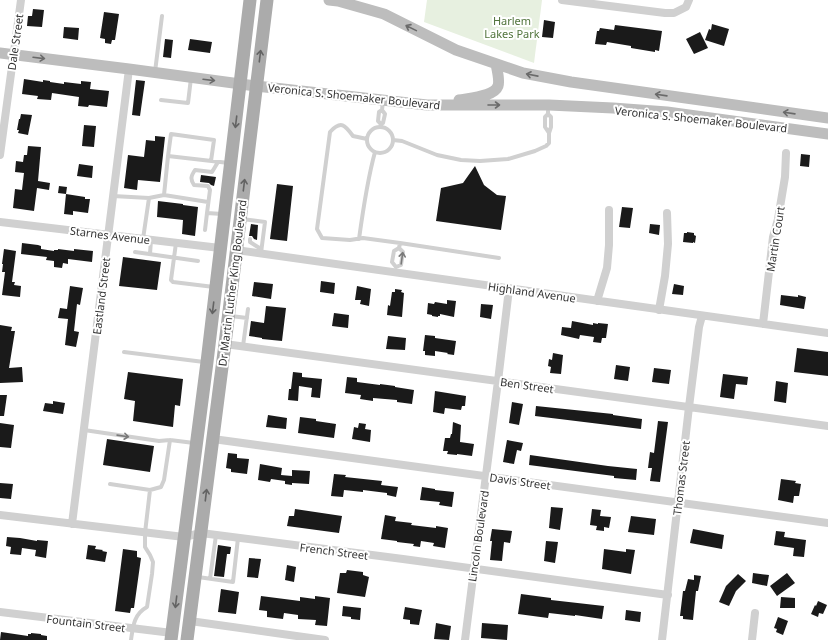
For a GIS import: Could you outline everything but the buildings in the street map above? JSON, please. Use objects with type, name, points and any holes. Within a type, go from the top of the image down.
[{"type":"main road","name":"Dr Martin Luther King Boulevard","points":[[172,637],[225,214],[224,163],[240,84],[250,0]]},
{"type":"main road","name":"Dr Martin Luther King Boulevard","points":[[187,640],[236,250],[248,221],[256,86],[267,0]]},
{"type":"main road","points":[[223,228],[229,244],[236,250]]},
{"type":"main road","points":[[220,248],[226,260],[224,291],[230,301]]},
{"type":"street","name":"Dale Street","points":[[0,154],[21,0]]},
{"type":"street","name":"Veronica S. Shoemaker Boulevard","points":[[329,0],[338,1],[384,14],[456,50],[523,73],[571,82],[828,118]]},
{"type":"street","points":[[562,0],[608,3],[665,13],[674,13],[688,3]]},
{"type":"street","name":"Veronica S. Shoemaker Boulevard","points":[[0,53],[155,72],[383,105],[667,112],[828,134]]},
{"type":"street","points":[[427,105],[484,96],[494,91],[498,87],[496,64]]},
{"type":"street","name":"Eastland Street","points":[[72,524],[129,69]]},
{"type":"street","name":"Martin Court","points":[[763,324],[773,237],[778,219],[785,177],[786,154]]},
{"type":"street","points":[[597,301],[606,268],[609,245],[609,210]]},
{"type":"street","points":[[659,310],[665,276],[668,244],[667,213]]},
{"type":"street","name":"Starnes Avenue","points":[[0,222],[220,248]]},
{"type":"street","name":"Highland Avenue","points":[[236,250],[396,270],[509,289],[828,333]]},
{"type":"street","name":"Lincoln Boulevard","points":[[465,640],[509,289]]},
{"type":"street","name":"Thomas Street","points":[[662,640],[689,407],[699,327],[702,316]]},
{"type":"street","name":"Ben Street","points":[[225,344],[828,426]]},
{"type":"street","name":"Davis Street","points":[[213,439],[828,523]]},
{"type":"street","name":"French Street","points":[[0,515],[184,537],[201,534],[216,535],[668,595]]},
{"type":"street","name":"Fountain Street","points":[[0,612],[132,628],[172,637]]},
{"type":"street","points":[[752,640],[755,613]]},
{"type":"street","points":[[190,620],[326,640]]},
{"type":"lane","points":[[155,72],[162,16]]},
{"type":"lane","points":[[161,100],[188,103],[191,77]]},
{"type":"lane","points":[[380,126],[378,121],[379,112],[383,105]]},
{"type":"lane","points":[[393,140],[402,141],[437,155],[461,160],[480,161],[508,159],[535,151],[549,143],[549,133],[551,127],[549,109]]},
{"type":"lane","points":[[367,139],[353,136],[347,127],[341,125],[334,127],[330,132],[317,229],[322,238],[350,240],[363,238],[400,245],[499,258]]},
{"type":"lane","points":[[380,126],[390,132],[393,140],[387,151],[375,152],[369,147],[367,139],[370,130],[380,126]]},
{"type":"lane","points":[[164,195],[171,134],[214,140],[211,161]]},
{"type":"lane","points":[[359,239],[370,170],[375,152]]},
{"type":"lane","points":[[168,156],[224,163]]},
{"type":"lane","points":[[205,230],[210,190],[208,186],[194,185],[192,175],[195,170],[212,172],[224,163]]},
{"type":"lane","points":[[113,196],[149,198],[164,195],[208,202]]},
{"type":"lane","points":[[149,198],[147,240],[150,254]]},
{"type":"lane","points":[[207,213],[225,214]]},
{"type":"lane","points":[[248,221],[265,222],[261,252]]},
{"type":"lane","points":[[250,239],[250,242],[261,252]]},
{"type":"lane","points":[[176,243],[171,280],[173,282],[216,287]]},
{"type":"lane","points":[[400,245],[403,252],[401,265],[396,270],[392,262],[394,251],[400,245]]},
{"type":"lane","points":[[135,252],[198,260]]},
{"type":"lane","points":[[244,346],[248,309]]},
{"type":"lane","points":[[228,315],[247,318]]},
{"type":"lane","points":[[124,352],[207,362]]},
{"type":"lane","points":[[84,430],[158,440],[197,443]]},
{"type":"lane","points":[[110,484],[150,490],[161,487],[164,480],[170,440]]},
{"type":"lane","points":[[131,640],[132,628],[137,615],[147,606],[152,574],[153,562],[145,547],[145,533],[150,490]]},
{"type":"lane","points":[[210,579],[216,535]]},
{"type":"lane","points":[[196,571],[210,579],[233,582],[238,538]]},
{"type":"green space","name":"Harlem Lakes Park","points":[[427,0],[542,0],[534,63],[424,22]]}]
